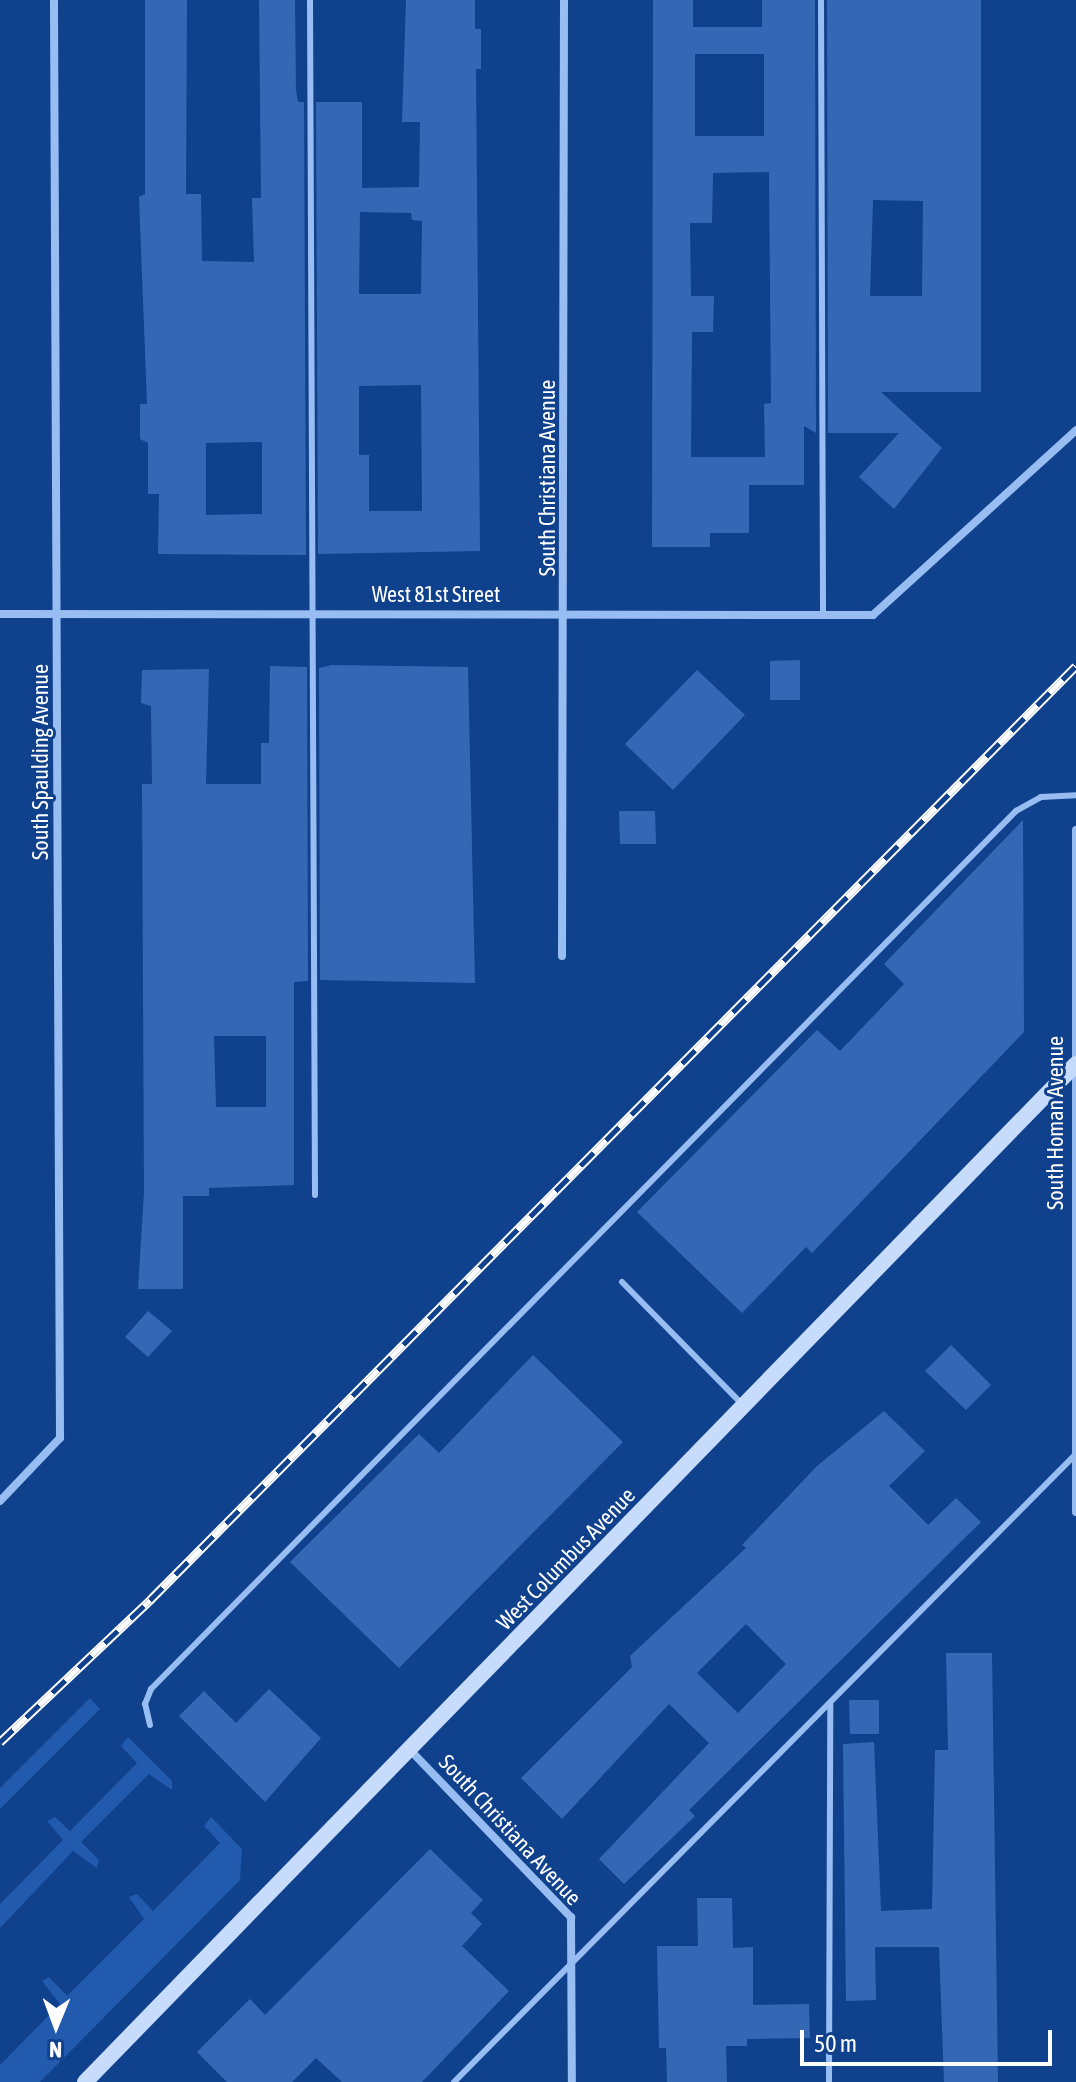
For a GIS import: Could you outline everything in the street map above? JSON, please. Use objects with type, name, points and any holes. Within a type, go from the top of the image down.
[{"type":"main road","name":"West Columbus Avenue","points":[[85,2082],[411,1751],[1075,1065]]},
{"type":"street","name":"South Spaulding Avenue","points":[[0,1501],[60,1438],[59,613],[54,0]]},
{"type":"street","name":"South Christiana Avenue","points":[[562,956],[566,613],[564,0]]},
{"type":"street","name":"West 81st Street","points":[[0,614],[873,615],[1076,430]]},
{"type":"street","name":"South Homan Avenue","points":[[1076,830],[1076,1512]]},
{"type":"street","name":"South Christiana Avenue","points":[[411,1751],[571,1917],[572,2082]]},
{"type":"lane","points":[[310,0],[315,1195]]},
{"type":"lane","points":[[821,0],[823,615]]},
{"type":"lane","points":[[150,1725],[145,1704],[151,1689],[1004,823],[1041,797],[1076,795]]},
{"type":"lane","points":[[622,1282],[745,1407]]},
{"type":"lane","points":[[454,2082],[1076,1455]]},
{"type":"lane","points":[[829,2082],[830,1703]]},
{"type":"shaded area","points":[[90,1698],[100,1709],[0,1809],[0,1788]]},
{"type":"shaded area","points":[[128,1737],[172,1781],[172,1790],[149,1774],[81,1842],[99,1860],[97,1868],[73,1851],[0,1928],[0,1904],[63,1840],[47,1821],[55,1817],[70,1831],[137,1763],[121,1746]]},
{"type":"shaded area","points":[[211,1817],[242,1849],[240,1880],[40,2082],[0,2082],[0,2065],[60,2004],[42,1981],[49,1977],[67,1996],[144,1919],[129,1897],[137,1894],[153,1911],[220,1843],[204,1826]]},
{"type":"building","points":[[145,0],[187,0],[186,194],[201,194],[202,261],[254,262],[252,198],[261,198],[259,0],[295,0],[296,90],[298,102],[304,102],[306,555],[158,554],[159,494],[148,494],[148,443],[140,439],[140,404],[147,404],[139,197],[145,194]],"holes":[[[262,442],[262,514],[206,515],[206,443]]]},
{"type":"building","points":[[406,0],[475,0],[475,29],[481,29],[481,69],[476,69],[480,551],[318,554],[316,102],[362,102],[362,188],[419,187],[420,122],[402,122]],"holes":[[[360,212],[411,213],[412,220],[422,221],[421,294],[359,294]],[[421,385],[422,511],[369,511],[369,455],[359,455],[359,386]]]},
{"type":"building","points":[[653,0],[693,0],[693,27],[762,27],[762,0],[815,0],[816,433],[804,426],[804,485],[749,485],[749,533],[710,533],[710,547],[652,547]],"holes":[[[695,54],[764,54],[764,136],[695,136]],[[769,172],[771,403],[764,404],[765,457],[691,457],[692,332],[713,332],[714,296],[691,296],[690,223],[712,223],[713,173]]]},
{"type":"building","points":[[827,0],[981,0],[981,392],[881,392],[942,448],[894,509],[859,477],[899,433],[828,433]],"holes":[[[873,200],[923,201],[922,296],[870,296]]]},
{"type":"building","points":[[800,660],[800,700],[770,700],[770,661]]},
{"type":"building","points":[[332,665],[468,667],[475,983],[320,980],[319,668]]},
{"type":"building","points":[[270,666],[307,667],[308,981],[294,982],[294,1185],[209,1188],[209,1196],[183,1196],[183,1289],[138,1289],[144,1192],[142,784],[152,784],[151,706],[141,703],[142,670],[209,669],[206,784],[261,784],[261,743],[269,743]],"holes":[[[214,1036],[266,1036],[266,1107],[216,1107]]]},
{"type":"building","points":[[697,670],[745,715],[673,790],[625,744]]},
{"type":"building","points":[[619,811],[655,811],[656,844],[620,844]]},
{"type":"building","points":[[1023,820],[1024,1032],[812,1253],[806,1247],[742,1313],[637,1212],[817,1030],[840,1051],[904,984],[884,964]]},
{"type":"building","points":[[148,1311],[172,1331],[148,1357],[125,1337]]},
{"type":"building","points":[[951,1345],[991,1385],[966,1410],[925,1371]]},
{"type":"building","points":[[533,1355],[623,1442],[399,1668],[290,1562],[419,1434],[439,1453]]},
{"type":"building","points":[[884,1411],[925,1451],[889,1486],[928,1525],[956,1498],[981,1522],[689,1810],[695,1816],[624,1884],[599,1859],[709,1743],[669,1704],[562,1819],[521,1778],[632,1667],[630,1656],[746,1548],[742,1545],[817,1466]],"holes":[[[746,1624],[786,1664],[738,1713],[697,1673]]]},
{"type":"building","points":[[946,1653],[992,1653],[998,2082],[944,2082],[939,1947],[875,1947],[876,2000],[846,2001],[843,1744],[874,1742],[881,1911],[932,1909],[935,1750],[948,1750]]},
{"type":"building","points":[[269,1689],[321,1738],[265,1802],[179,1716],[204,1691],[236,1723]]},
{"type":"building","points":[[849,1700],[879,1700],[879,1734],[850,1734]]},
{"type":"building","points":[[430,1849],[483,1900],[471,1913],[482,1924],[462,1946],[509,1991],[422,2082],[342,2082],[316,2058],[292,2082],[227,2082],[197,2052],[250,1999],[265,2015]]},
{"type":"building","points":[[697,1898],[732,1898],[733,1948],[753,1947],[753,2005],[809,2004],[810,2038],[747,2039],[747,2046],[726,2046],[727,2082],[667,2082],[666,2048],[659,2048],[657,1946],[698,1946]]},
{"type":"railway","points":[[0,1742],[150,1600],[1076,666]]}]
